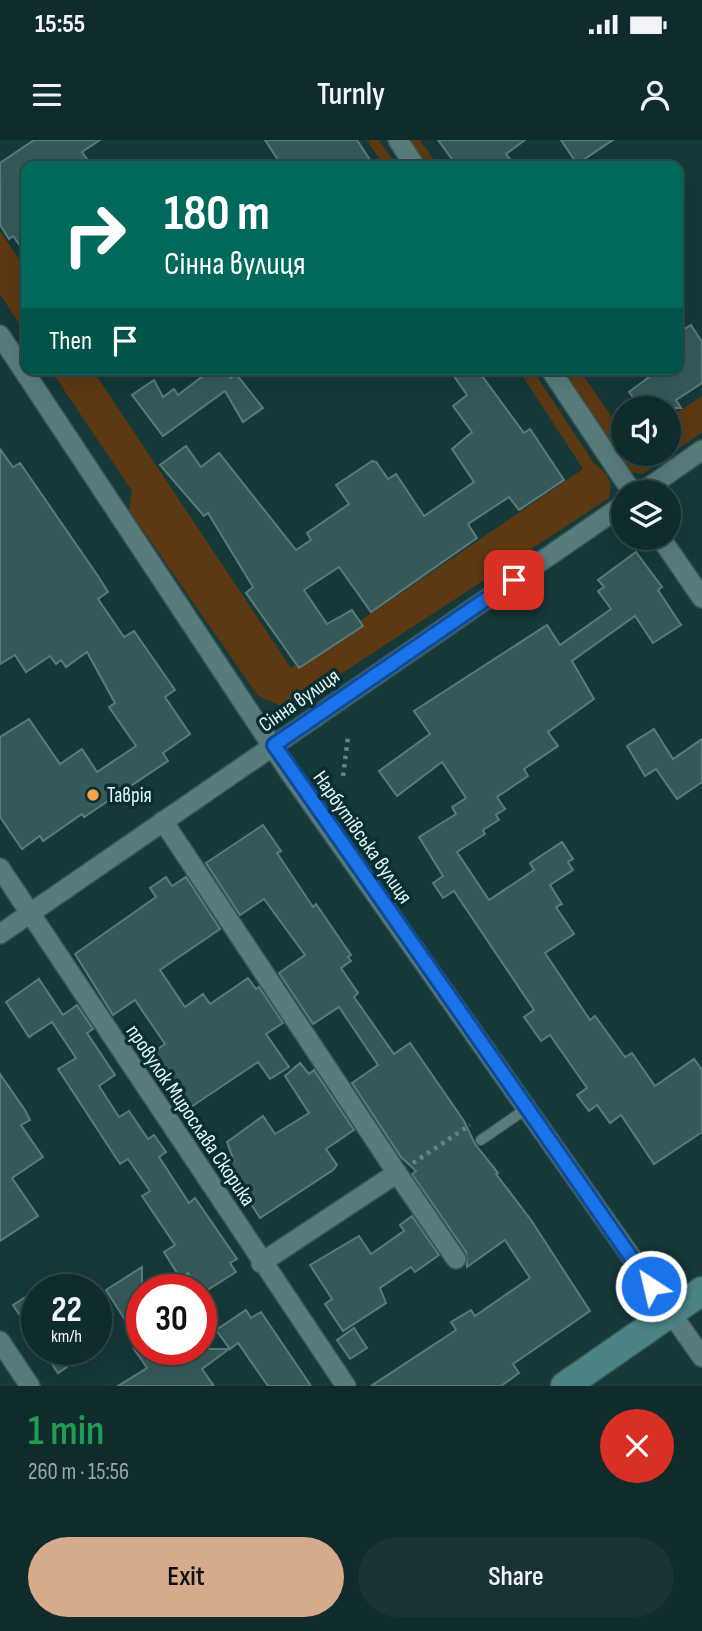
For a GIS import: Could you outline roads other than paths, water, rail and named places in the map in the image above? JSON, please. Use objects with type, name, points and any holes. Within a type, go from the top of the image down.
[{"type":"street","points":[[398,140],[412,161]]},
{"type":"street","name":"Нарбутівська вулиця","points":[[0,335],[21,366]]},
{"type":"street","name":"Нарбутівська вулиця","points":[[27,375],[274,745],[702,1357]]},
{"type":"street","points":[[554,375],[624,480]]},
{"type":"street","points":[[659,480],[702,450]]},
{"type":"street","name":"Сінна вулиця","points":[[0,933],[611,513]]},
{"type":"street","points":[[669,550],[702,598]]},
{"type":"street","points":[[163,821],[456,1259]]},
{"type":"street","name":"провулок Мирослава Скорика","points":[[0,868],[261,1263],[346,1386]]},
{"type":"street","points":[[261,1263],[397,1173]]},
{"type":"street","points":[[565,1386],[702,1291]]},
{"type":"street","points":[[0,1341],[30,1386]]},
{"type":"lane","points":[[481,1140],[526,1109]]},
{"type":"place","name":"Таврія","points":[[93,795]]}]
